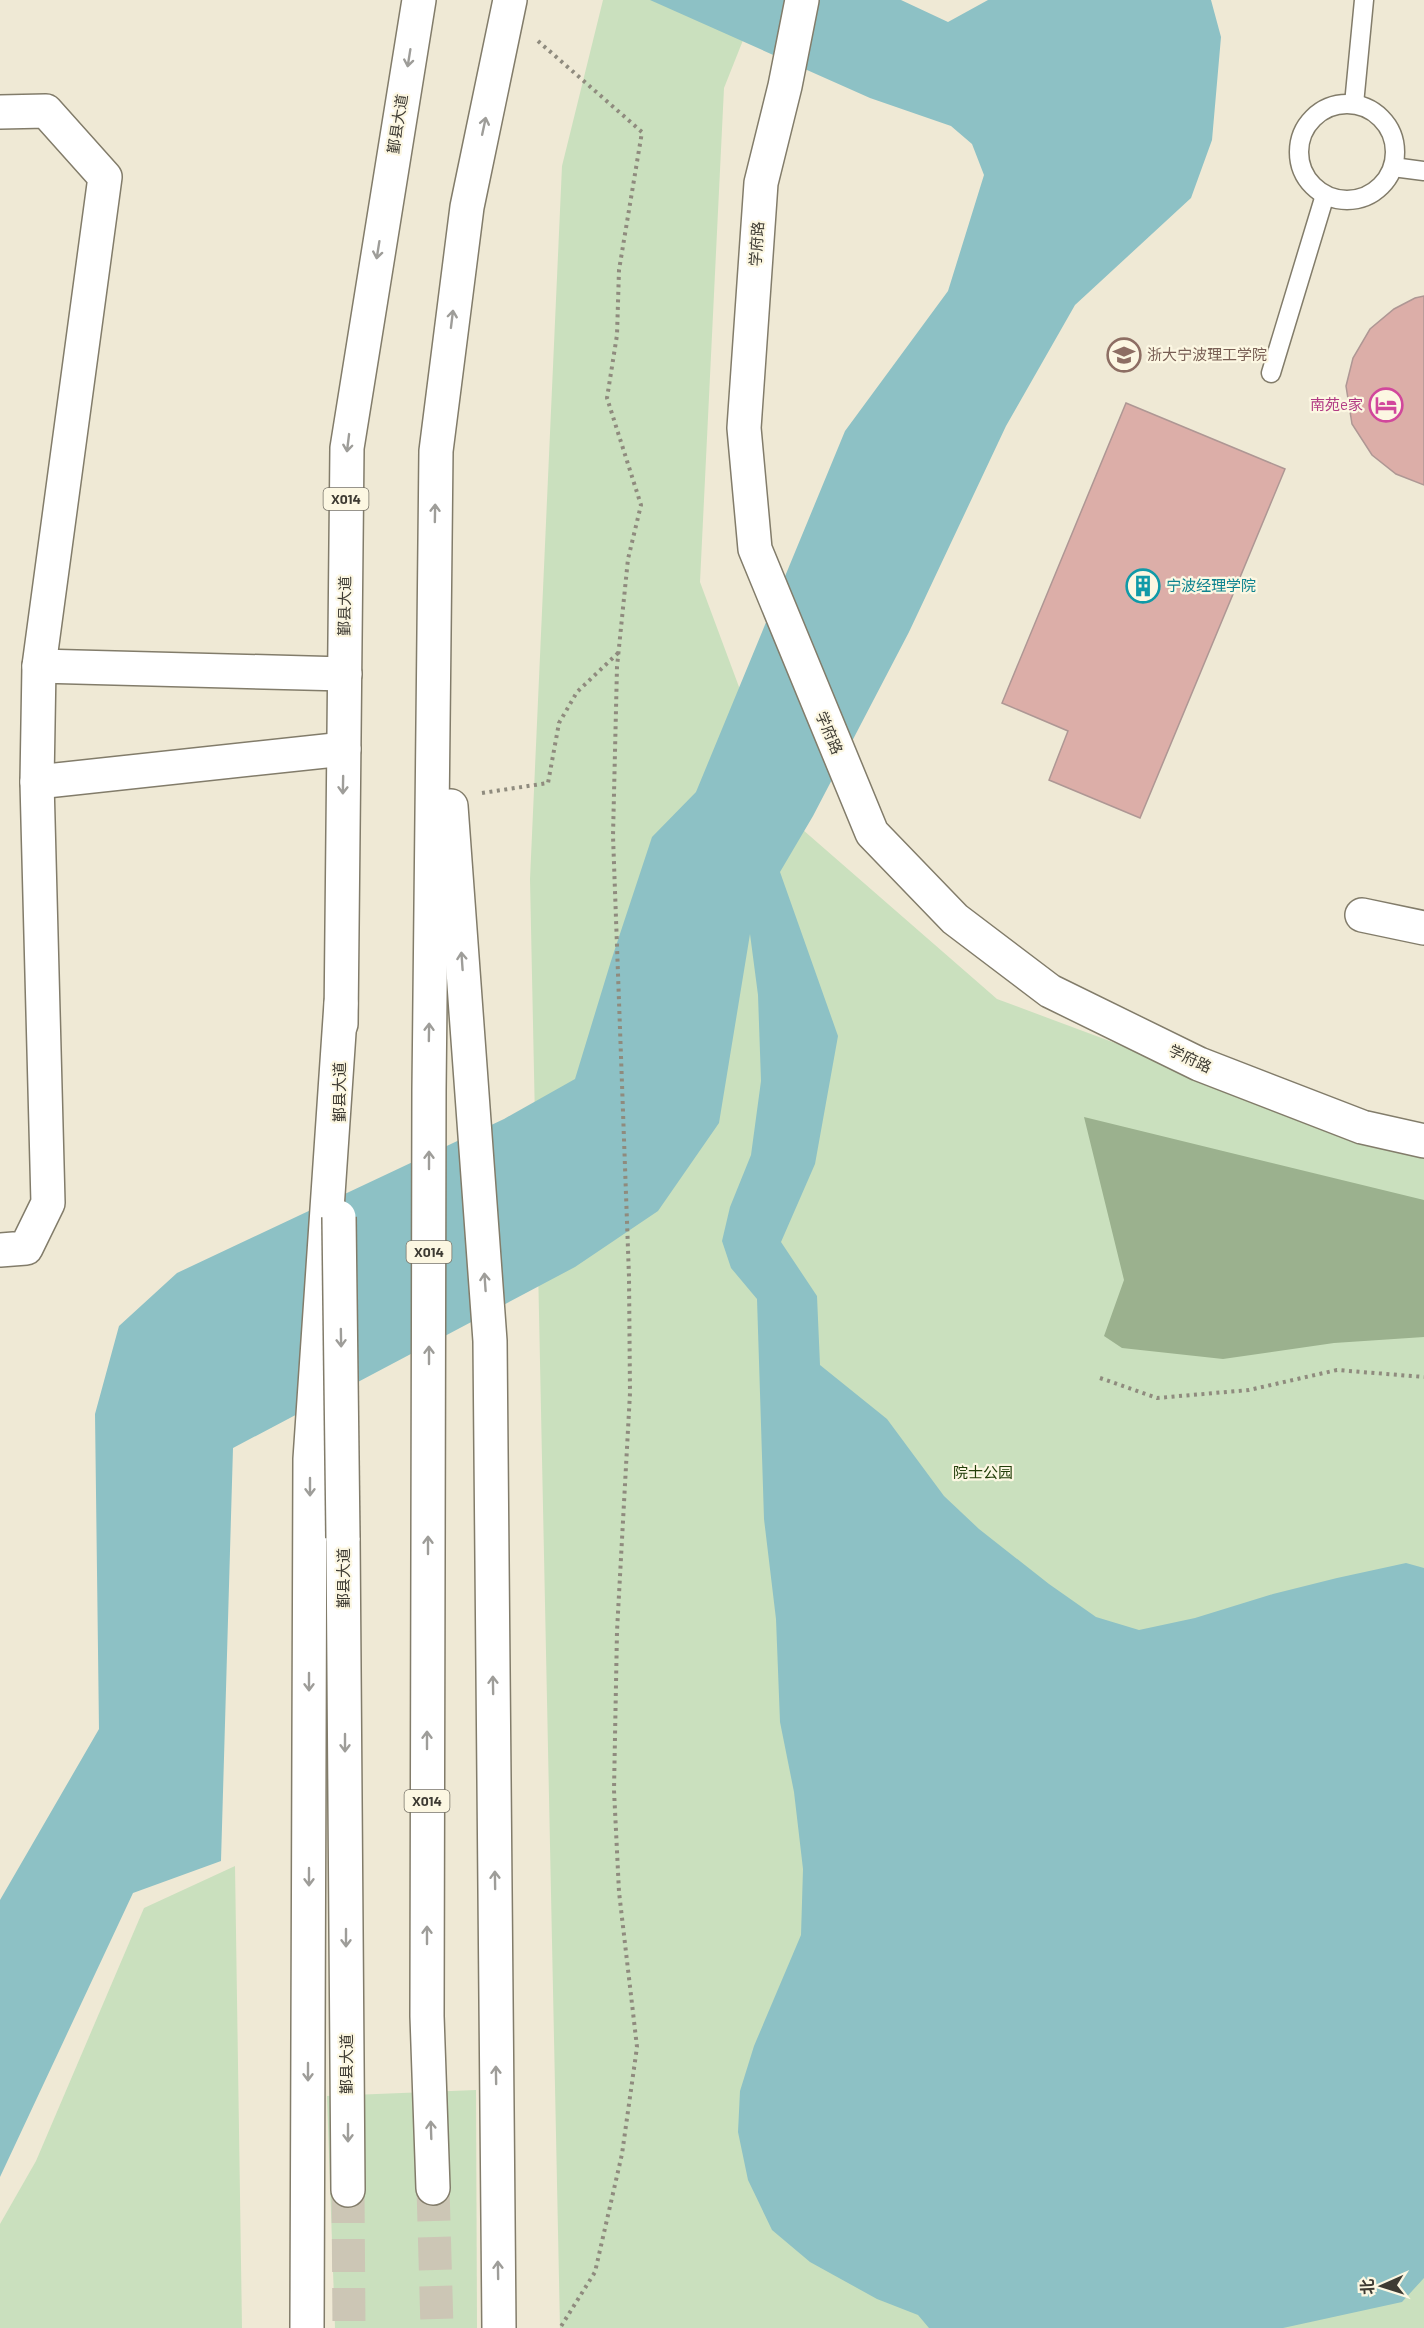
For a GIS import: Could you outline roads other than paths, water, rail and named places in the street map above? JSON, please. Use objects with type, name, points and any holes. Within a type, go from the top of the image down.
[{"type":"main road","name":"鄞县大道","points":[[348,2190],[344,1538],[334,1202],[341,1003],[347,448],[419,0]]},
{"type":"main road","name":"学府路","points":[[802,0],[762,183],[744,428],[755,549],[824,723],[872,834],[955,919],[1050,991],[1199,1064],[1362,1127],[1424,1141]]},
{"type":"main road","points":[[499,2328],[490,1341],[434,571],[436,451],[467,207],[509,7]]},
{"type":"main road","points":[[0,111],[46,111],[105,177],[39,666],[37,782],[48,1203],[26,1248],[0,1250]]},
{"type":"main road","name":"X014","points":[[433,2188],[427,2016],[429,1090],[434,571]]},
{"type":"main road","points":[[39,666],[345,674]]},
{"type":"main road","points":[[37,782],[344,749]]},
{"type":"main road","points":[[1362,915],[1424,928]]},
{"type":"main road","points":[[307,2328],[310,1470],[334,1202]]},
{"type":"lane","points":[[1354,104],[1364,0]]},
{"type":"lane","points":[[1339,104],[1354,104],[1370,109],[1383,120],[1392,134],[1395,151],[1393,167],[1385,182],[1373,193],[1358,199],[1341,200],[1325,195],[1312,185],[1303,173],[1299,159],[1299,144],[1304,129],[1325,109],[1339,104]]},
{"type":"lane","points":[[1393,167],[1424,171]]},
{"type":"lane","points":[[1271,373],[1325,195]]},
{"type":"water","points":[[650,0],[901,0],[948,22],[988,0],[1211,0],[1221,37],[1212,140],[1191,198],[1075,305],[1006,426],[909,632],[813,816],[780,872],[838,1036],[815,1164],[781,1242],[817,1296],[820,1365],[887,1419],[944,1496],[979,1529],[1049,1584],[1096,1617],[1139,1630],[1195,1618],[1273,1594],[1337,1578],[1406,1563],[1424,1568],[1424,2278],[1402,2302],[1283,2328],[929,2328],[918,2315],[877,2299],[810,2262],[772,2230],[748,2180],[738,2132],[740,2091],[754,2046],[801,1935],[803,1869],[794,1792],[780,1722],[776,1619],[764,1519],[757,1299],[731,1268],[722,1241],[730,1207],[751,1155],[761,1081],[758,995],[750,934],[719,1123],[658,1211],[575,1267],[233,1448],[221,1861],[133,1893],[0,2177],[0,1900],[99,1729],[95,1414],[119,1326],[177,1273],[504,1119],[575,1079],[652,837],[696,792],[845,431],[948,291],[984,175],[972,144],[951,126],[870,98]]},
{"type":"tunnel","points":[[433,2188],[437,2328]]},
{"type":"tunnel","points":[[348,2190],[349,2328]]},
{"type":"place","name":"浙大宁波理工学院","points":[[1124,355]]},
{"type":"place","name":"南苑e家","points":[[1386,405]]},
{"type":"place","name":"宁波经理学院","points":[[1143,586]]},
{"type":"park label","name":"院士公园","points":[[983,1473]]}]
